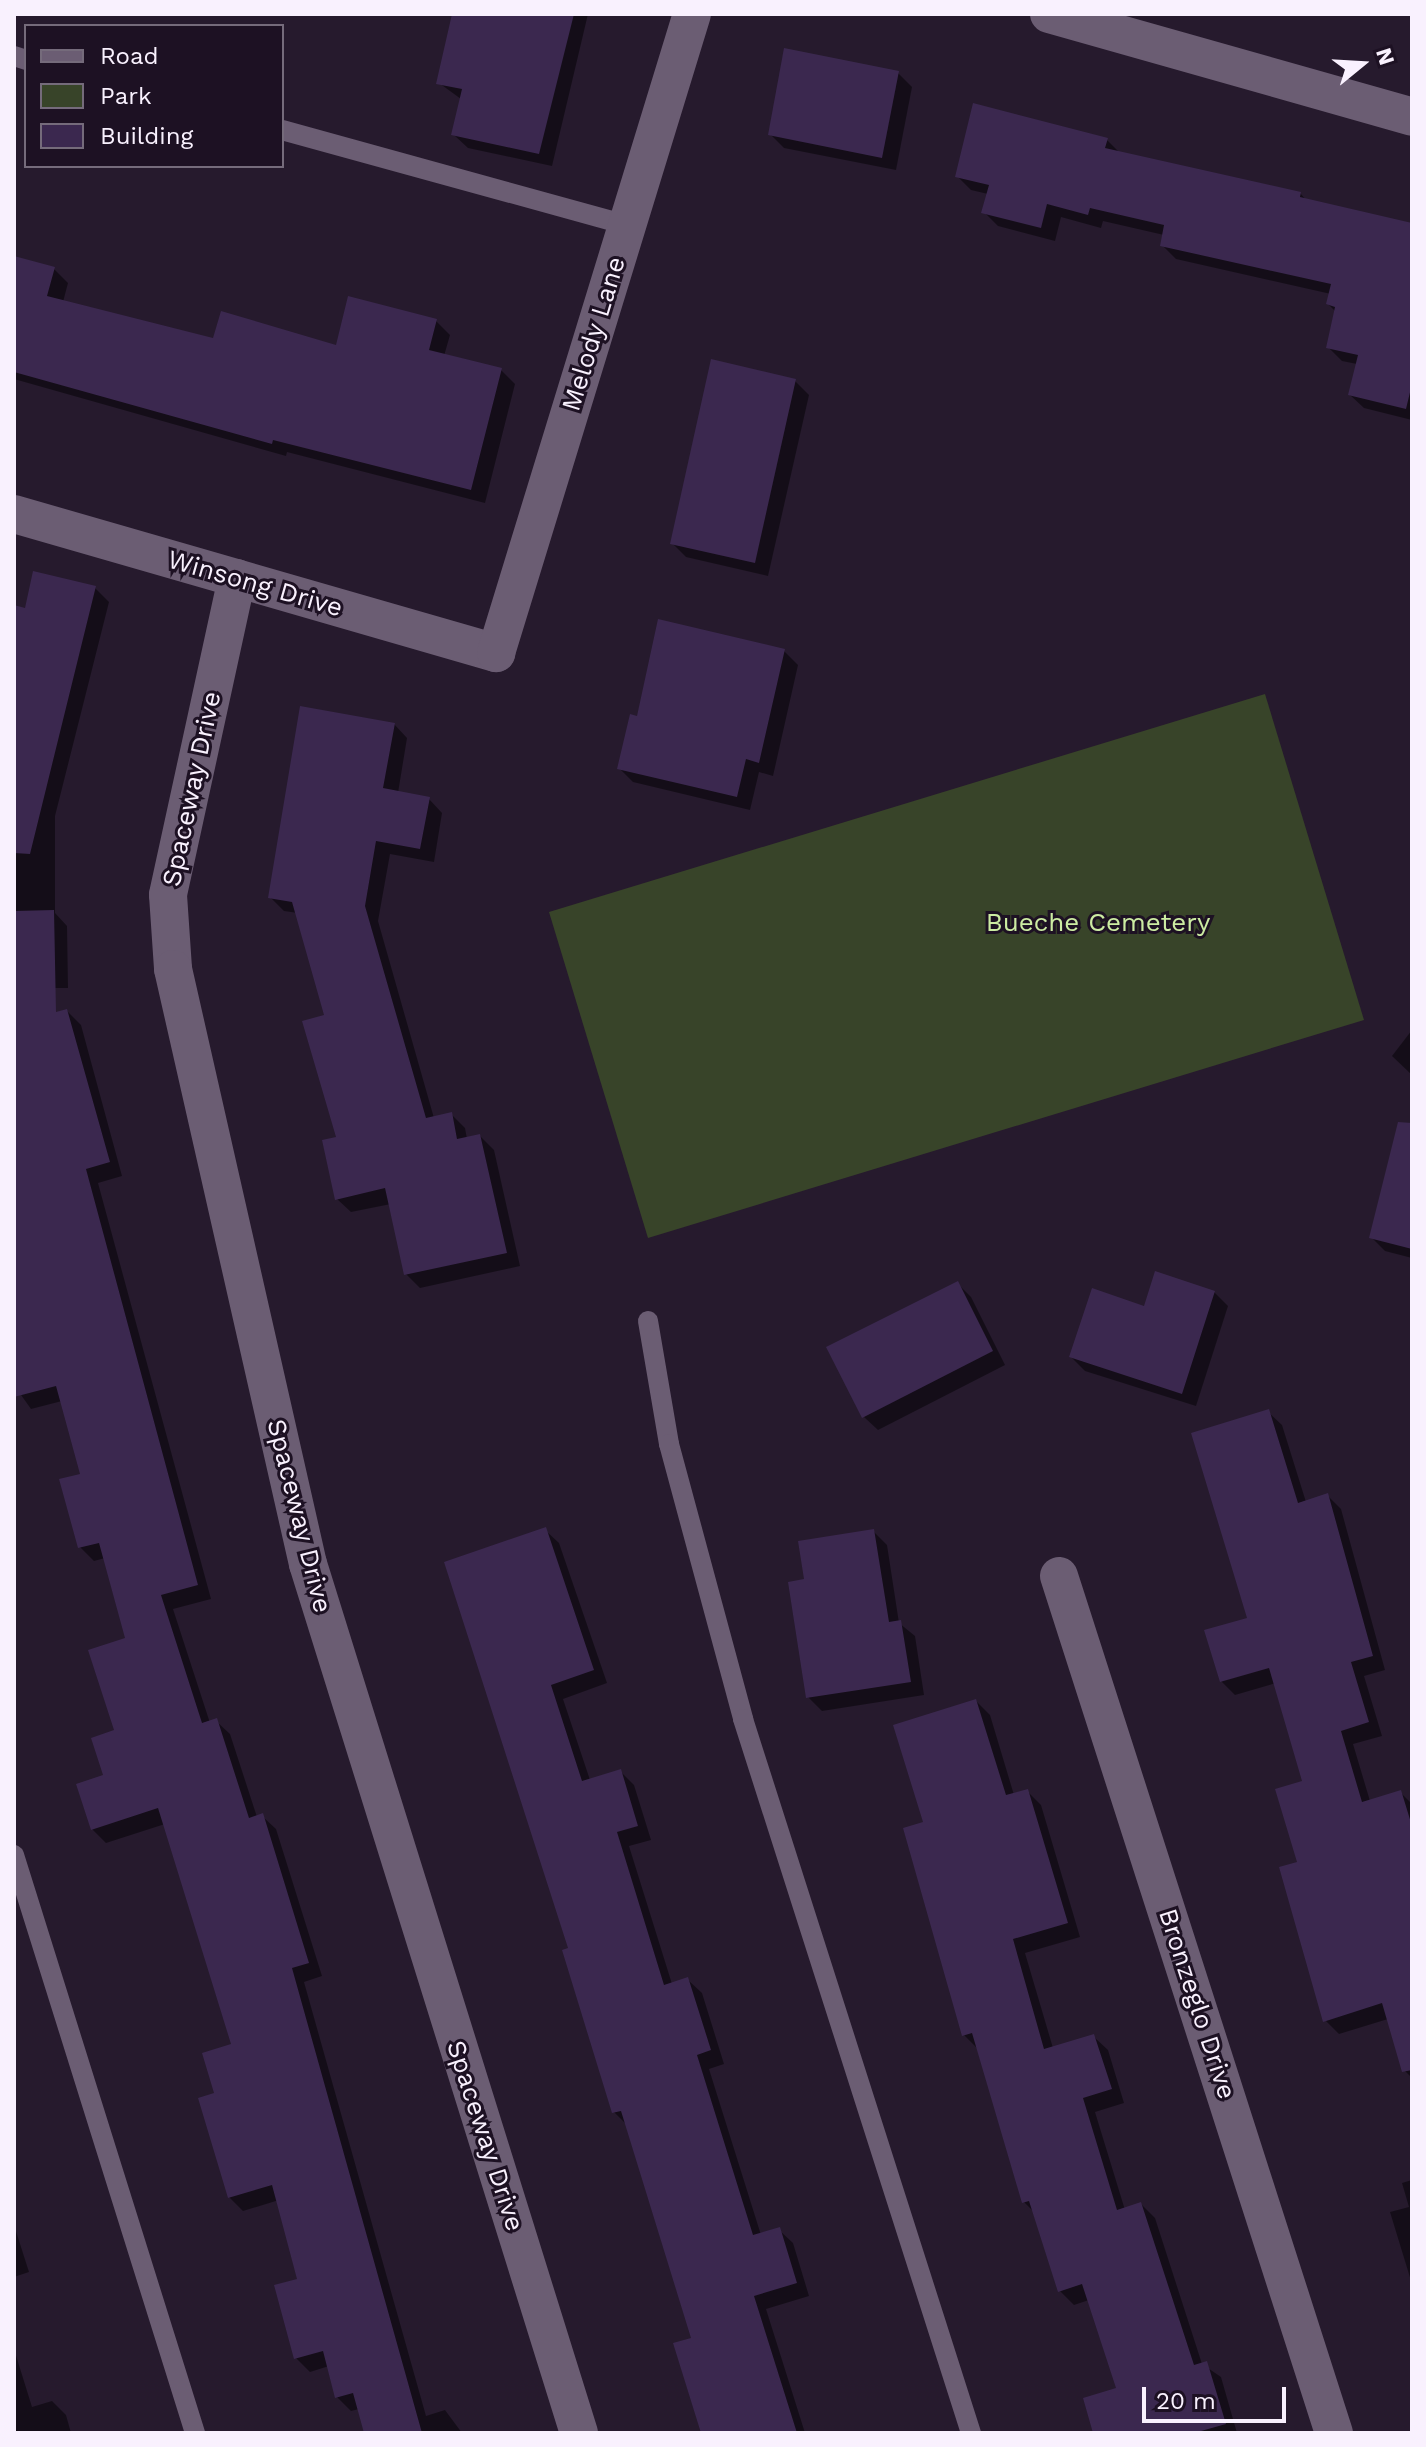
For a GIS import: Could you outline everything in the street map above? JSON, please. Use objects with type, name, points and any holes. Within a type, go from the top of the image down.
[{"type":"street","name":"Melody Lane","points":[[496,653],[692,14]]},
{"type":"street","points":[[1049,14],[1412,117]]},
{"type":"street","name":"Winsong Drive","points":[[14,514],[496,653]]},
{"type":"street","name":"Spaceway Drive","points":[[237,578],[168,895],[173,969],[308,1564],[579,2433]]},
{"type":"street","name":"Bronzeglo Drive","points":[[1059,1576],[1334,2433]]},
{"type":"lane","points":[[284,131],[627,225]]},
{"type":"lane","points":[[648,1321],[669,1444],[743,1719],[971,2433]]},
{"type":"lane","points":[[14,1855],[195,2433]]},
{"type":"green space","name":"Bueche Cemetery","points":[[1265,694],[1364,1020],[648,1238],[549,912]]},
{"type":"building","points":[[452,14],[574,14],[539,154],[451,135],[462,89],[436,84]]},
{"type":"building","points":[[784,48],[899,71],[882,158],[768,135]]},
{"type":"building","points":[[973,103],[1108,138],[1105,148],[1301,192],[1300,197],[1412,223],[1412,384],[1406,409],[1348,395],[1358,355],[1326,348],[1335,307],[1326,304],[1331,284],[1160,246],[1164,225],[1090,208],[1088,215],[1047,204],[1041,228],[981,213],[989,185],[955,177]]},
{"type":"building","points":[[14,256],[55,267],[47,296],[213,338],[221,311],[336,345],[348,296],[437,319],[429,350],[502,368],[471,490],[273,440],[272,444],[14,372]]},
{"type":"building","points":[[711,359],[796,379],[755,563],[670,544]]},
{"type":"building","points":[[33,571],[96,586],[30,854],[14,853],[14,605],[25,608]]},
{"type":"building","points":[[658,619],[785,649],[759,763],[746,759],[737,797],[617,769],[630,714],[637,716]]},
{"type":"building","points":[[300,706],[395,723],[383,788],[430,797],[420,849],[376,841],[365,906],[426,1118],[452,1112],[457,1139],[480,1134],[507,1253],[404,1275],[385,1188],[335,1200],[322,1140],[336,1137],[302,1021],[324,1015],[292,902],[268,898]]},
{"type":"building","points":[[54,910],[56,1012],[67,1009],[110,1162],[86,1169],[198,1585],[161,1595],[202,1723],[217,1718],[249,1818],[263,1813],[309,1963],[292,1968],[422,2433],[364,2433],[353,2393],[335,2398],[323,2351],[294,2359],[274,2285],[297,2279],[272,2185],[228,2198],[198,2098],[214,2093],[202,2053],[231,2044],[158,1808],[91,1830],[76,1784],[103,1775],[91,1738],[114,1730],[88,1650],[125,1638],[99,1543],[78,1548],[59,1479],[80,1474],[56,1386],[14,1397],[14,911]]},
{"type":"building","points":[[1398,1122],[1412,1123],[1412,1249],[1369,1238]]},
{"type":"building","points":[[1155,1271],[1215,1291],[1182,1394],[1069,1357],[1092,1288],[1144,1306]]},
{"type":"building","points":[[958,1281],[993,1351],[862,1418],[826,1347]]},
{"type":"building","points":[[1269,1409],[1298,1503],[1328,1493],[1373,1656],[1351,1662],[1369,1722],[1341,1731],[1362,1802],[1401,1790],[1412,1826],[1412,2070],[1402,2072],[1382,2003],[1323,2022],[1279,1867],[1297,1862],[1275,1789],[1302,1781],[1269,1668],[1220,1682],[1204,1630],[1247,1618],[1191,1433]]},
{"type":"building","points":[[546,1527],[594,1670],[551,1685],[582,1781],[621,1769],[638,1826],[617,1832],[664,1985],[688,1977],[711,2050],[697,2055],[753,2235],[780,2227],[797,2283],[754,2296],[797,2433],[701,2433],[673,2343],[691,2338],[621,2111],[612,2113],[562,1950],[568,1948],[444,1562]]},
{"type":"building","points":[[874,1529],[889,1622],[901,1620],[911,1682],[806,1698],[788,1582],[804,1579],[798,1541]]},
{"type":"building","points":[[976,1699],[1006,1795],[1028,1789],[1068,1923],[1013,1939],[1044,2049],[1094,2034],[1112,2089],[1083,2098],[1117,2210],[1141,2202],[1194,2365],[1207,2361],[1226,2424],[1194,2433],[1093,2433],[1083,2398],[1116,2388],[1082,2284],[1058,2292],[1029,2201],[1022,2203],[972,2033],[962,2036],[903,1828],[923,1822],[893,1725]]}]
